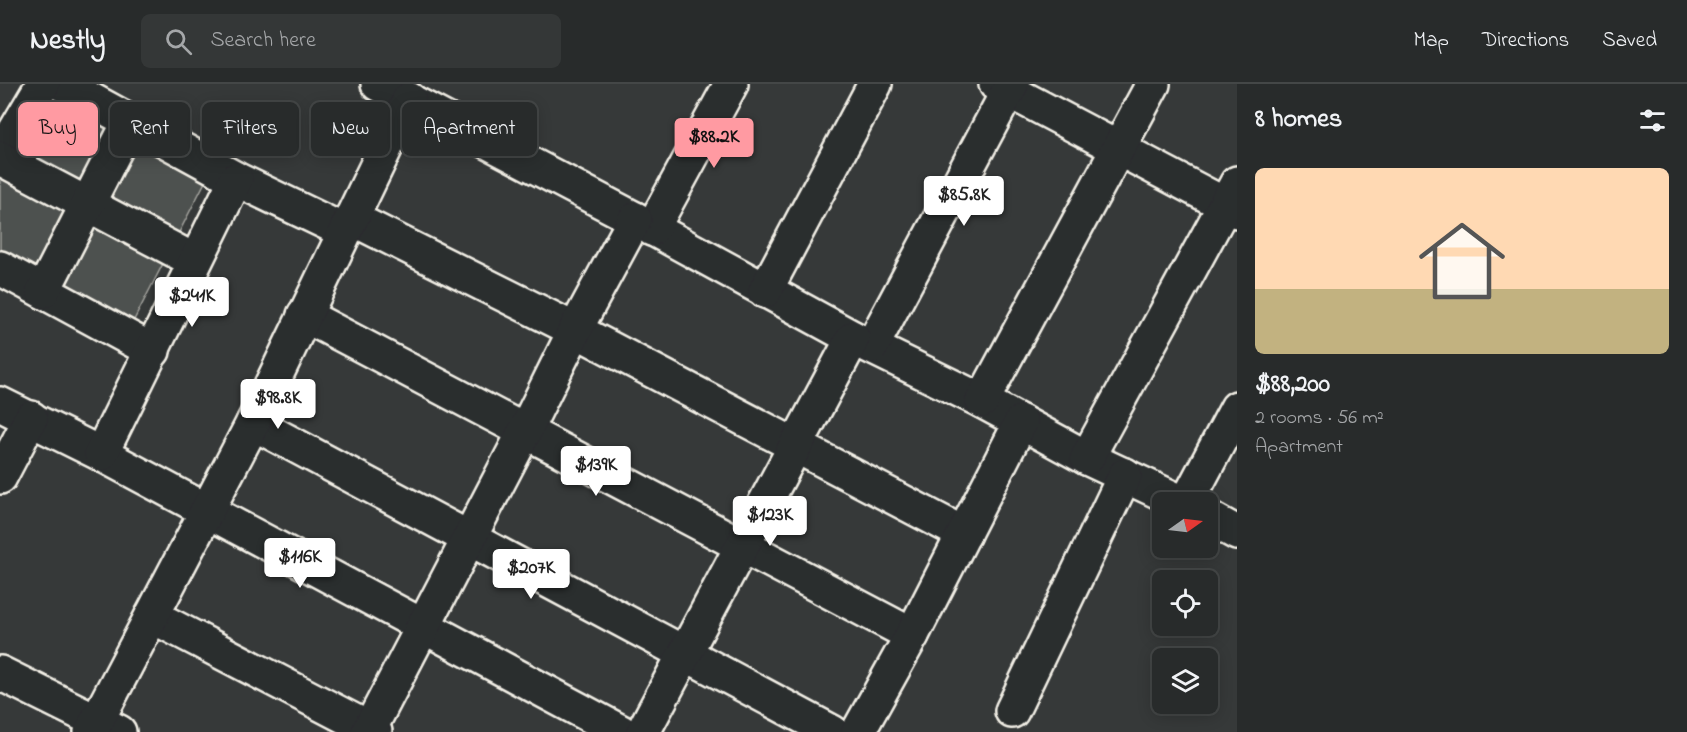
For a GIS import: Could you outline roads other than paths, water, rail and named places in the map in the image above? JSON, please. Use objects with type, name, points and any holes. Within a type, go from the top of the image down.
[{"type":"street","points":[[43,84],[0,157],[195,261]]},
{"type":"street","points":[[62,84],[110,110]]},
{"type":"street","points":[[378,84],[765,291],[982,401],[1087,458],[1160,492]]},
{"type":"street","points":[[152,616],[371,731],[575,330],[731,84]]},
{"type":"street","points":[[765,291],[875,84]]},
{"type":"street","points":[[982,401],[1153,84]]},
{"type":"street","points":[[643,732],[795,445],[863,342],[1005,86],[1118,148],[1233,200],[1087,458]]},
{"type":"street","points":[[0,673],[103,728],[152,616],[253,423],[303,315],[409,99]]},
{"type":"street","points":[[190,154],[236,179],[347,224],[575,330],[964,534]]},
{"type":"street","points":[[43,291],[112,156]]},
{"type":"street","points":[[101,454],[236,179]]},
{"type":"street","points":[[0,268],[153,351]]},
{"type":"street","points":[[303,315],[912,635]]},
{"type":"street","points":[[0,404],[101,454],[621,732]]},
{"type":"street","points":[[1192,492],[1237,408]]},
{"type":"street","points":[[0,477],[31,418]]},
{"type":"street","points":[[858,732],[912,635],[1021,422]]},
{"type":"street","points":[[253,423],[832,732]]},
{"type":"street","points":[[1012,711],[1125,475]]},
{"type":"street","points":[[1218,523],[1237,533]]}]
